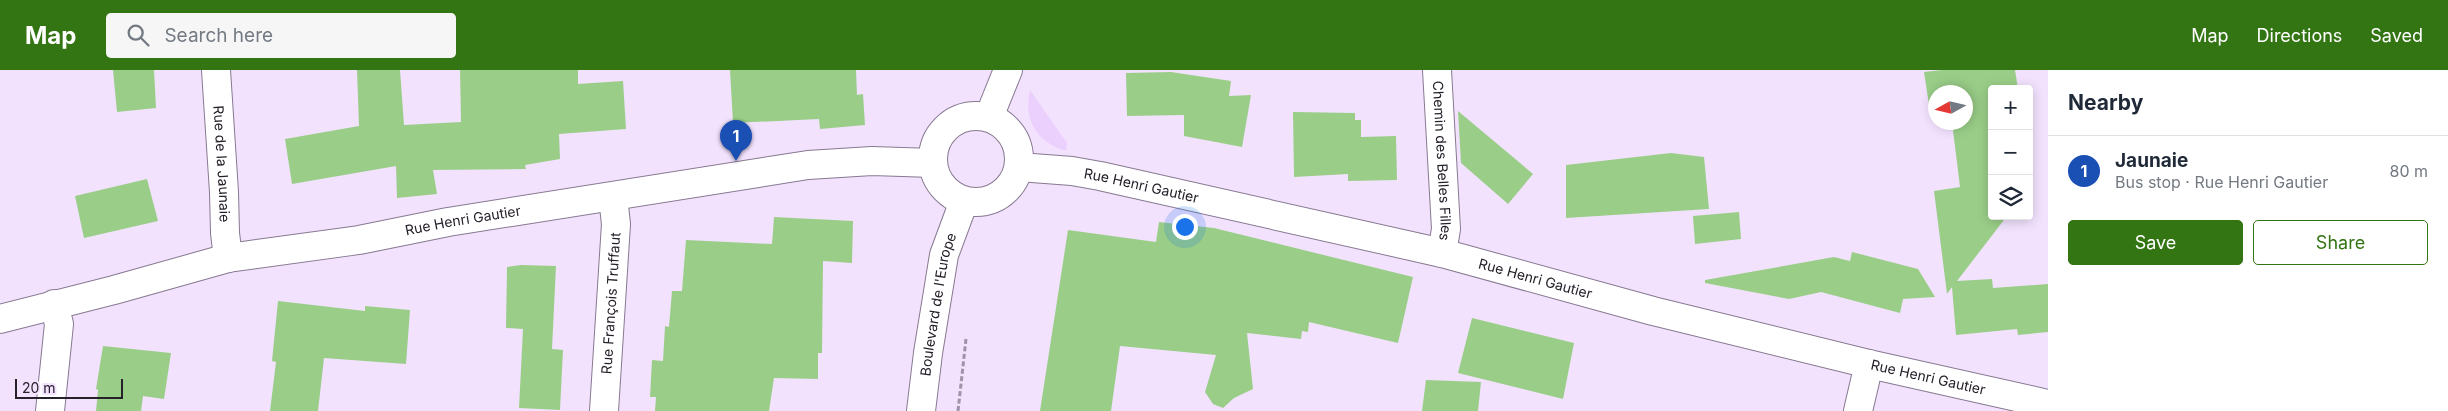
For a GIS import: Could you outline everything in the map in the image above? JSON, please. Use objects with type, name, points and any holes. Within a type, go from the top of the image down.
[{"type":"main road","name":"Rue de la Jaunaie","points":[[216,70],[216,95],[228,258]]},
{"type":"main road","points":[[989,117],[1008,70]]},
{"type":"main road","name":"Chemin des Belles Filles","points":[[1437,70],[1446,229],[1442,253]]},
{"type":"main road","points":[[975,115],[989,117],[1001,122],[1010,131],[1020,154],[1019,167],[1009,186],[992,199],[978,202],[964,201],[942,186],[936,175],[933,162],[934,148],[939,135],[949,124],[961,118],[975,115]]},
{"type":"main road","name":"Rue Henri Gautier","points":[[0,319],[228,258],[359,240],[448,222],[808,165],[872,161],[933,162]]},
{"type":"main road","name":"Rue Henri Gautier","points":[[1019,167],[1072,171],[1100,176],[1442,253],[1653,311],[1869,364],[2048,404]]},
{"type":"main road","name":"Rue François Truffaut","points":[[604,411],[616,224],[613,197]]},
{"type":"main road","name":"Boulevard de l'Europe","points":[[921,411],[928,353],[944,255],[964,201]]},
{"type":"main road","points":[[50,411],[60,324],[54,304]]},
{"type":"main road","points":[[1858,411],[1869,364]]},
{"type":"shaded area","points":[[1030,90],[1067,143],[1066,151],[1047,142],[1034,129],[1029,111]]},
{"type":"building","points":[[113,70],[154,70],[156,108],[117,112]]},
{"type":"building","points":[[357,70],[400,70],[404,125],[461,122],[460,70],[578,70],[578,84],[623,81],[626,129],[559,134],[560,159],[525,165],[526,169],[433,170],[437,194],[397,198],[396,166],[292,184],[285,139],[359,126]]},
{"type":"building","points":[[730,70],[856,70],[857,95],[863,94],[865,125],[820,129],[819,119],[733,123]]},
{"type":"building","points":[[1942,70],[2015,70],[2017,85],[1988,85],[1988,220],[2004,220],[1957,281],[1992,279],[1993,288],[2048,284],[2048,332],[2018,335],[2017,329],[1956,335],[1952,287],[1947,294],[1934,191],[1960,187],[1953,130],[1973,130],[1973,85],[1928,85],[1928,98],[1924,72]]},
{"type":"building","points":[[1171,72],[1231,81],[1229,96],[1251,95],[1242,147],[1184,136],[1184,115],[1127,116],[1126,73]]},
{"type":"building","points":[[1458,111],[1533,174],[1508,204],[1461,163]]},
{"type":"building","points":[[1293,112],[1355,113],[1355,120],[1361,120],[1361,137],[1396,136],[1397,180],[1348,181],[1348,174],[1294,177]]},
{"type":"building","points":[[1671,153],[1704,157],[1709,209],[1566,218],[1566,165]]},
{"type":"building","points":[[147,179],[158,221],[84,238],[75,196]]},
{"type":"building","points":[[1739,212],[1741,239],[1695,244],[1693,216]]},
{"type":"building","points":[[774,217],[853,221],[852,263],[823,261],[822,353],[818,353],[818,379],[774,378],[769,411],[655,411],[656,397],[650,397],[652,360],[663,361],[665,326],[669,327],[672,291],[682,291],[686,240],[772,244]]},
{"type":"building","points":[[1159,222],[1214,228],[1413,277],[1398,343],[1309,322],[1308,332],[1302,331],[1301,339],[1247,333],[1253,389],[1234,398],[1223,408],[1213,404],[1205,392],[1216,355],[1120,346],[1111,411],[1040,411],[1068,230],[1156,242]]},
{"type":"building","points":[[1852,252],[1918,269],[1935,297],[1903,299],[1900,313],[1821,292],[1789,299],[1705,283],[1705,280],[1834,257],[1850,261]]},
{"type":"building","points":[[521,265],[556,266],[552,349],[563,350],[560,410],[519,408],[523,329],[506,328],[507,267]]},
{"type":"building","points":[[278,301],[365,311],[365,306],[410,310],[406,364],[324,358],[318,411],[270,411],[276,362],[272,361]]},
{"type":"building","points":[[1472,318],[1574,343],[1563,399],[1458,373]]},
{"type":"building","points":[[103,346],[171,353],[164,399],[143,396],[141,411],[96,411],[98,390],[96,389]]},
{"type":"building","points":[[1426,380],[1481,382],[1478,411],[1422,411]]},
{"type":"place","name":"Jaunaie","points":[[736,161]]}]
